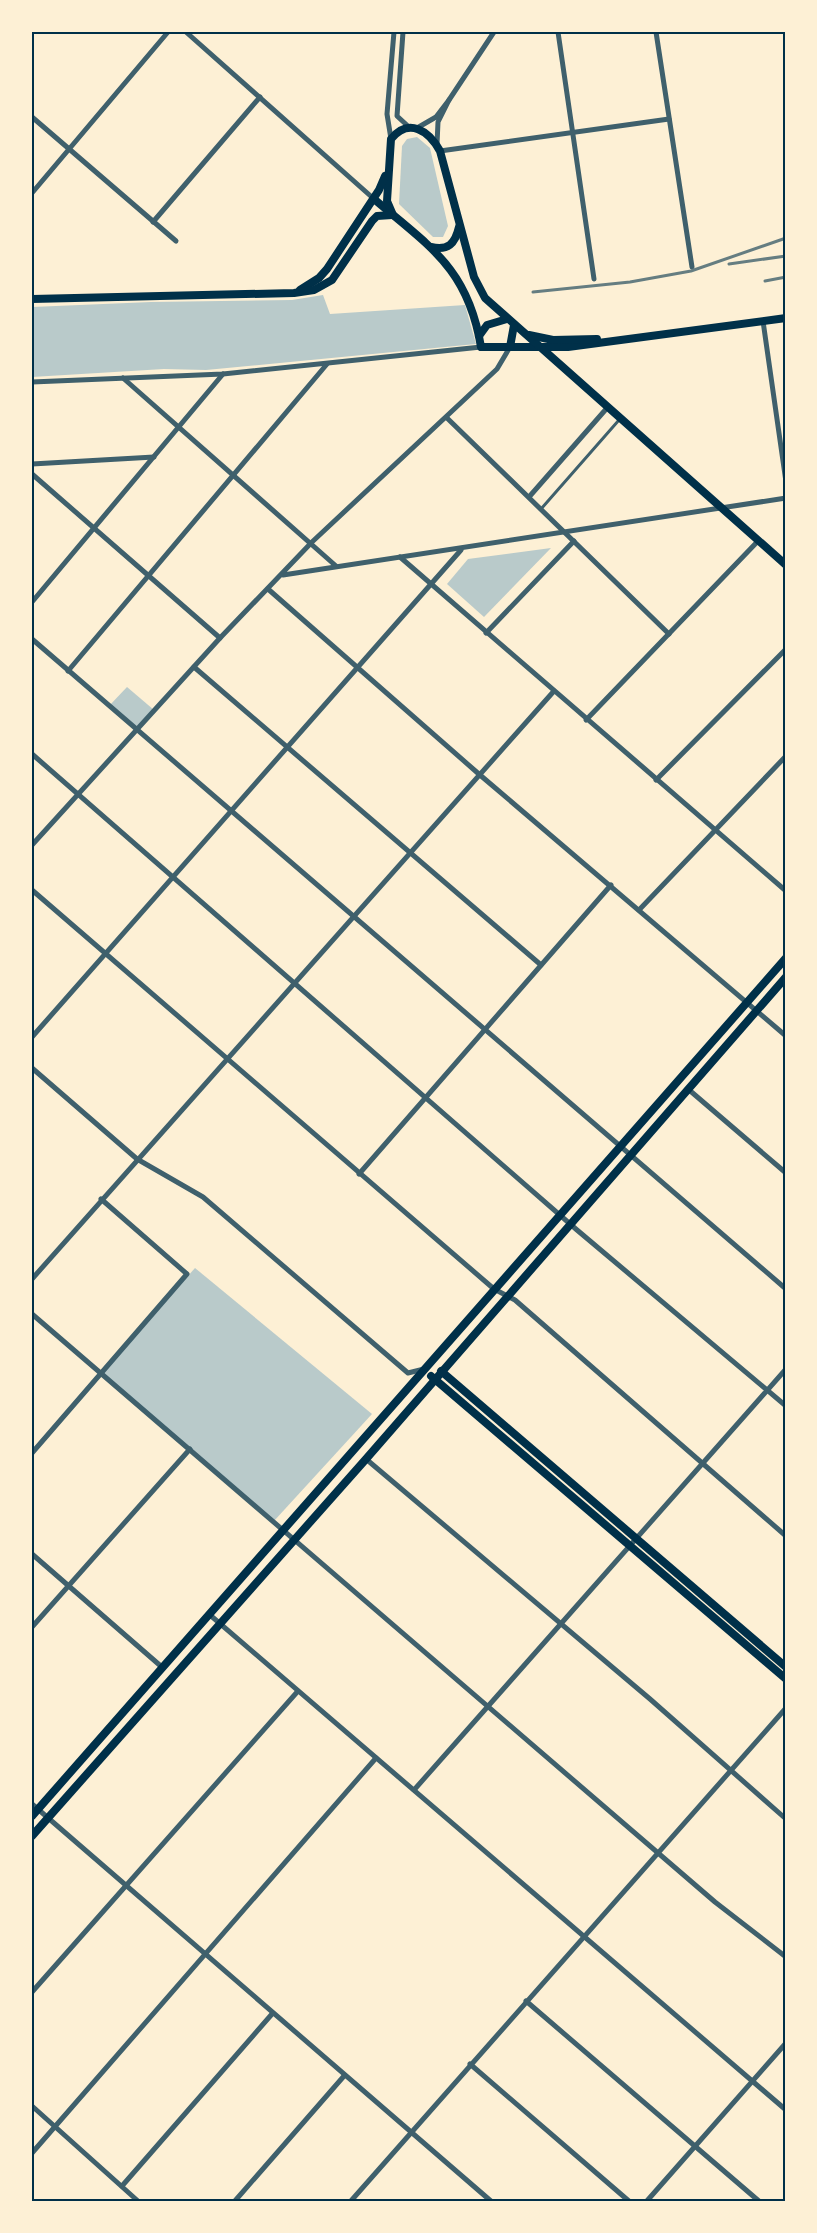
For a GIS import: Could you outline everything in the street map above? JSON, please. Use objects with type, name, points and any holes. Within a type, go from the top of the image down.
[{"type":"main road","points":[[393,215],[387,201],[391,139],[397,132],[414,128],[429,135],[438,148],[477,285],[497,310],[786,565]]},
{"type":"main road","points":[[294,293],[319,278],[327,268],[374,199],[388,167]]},
{"type":"main road","points":[[374,199],[458,276],[475,313],[481,347],[568,347],[786,318]]},
{"type":"main road","points":[[32,299],[294,293],[324,287],[332,280],[372,221],[377,216],[393,215]]},
{"type":"main road","points":[[429,247],[440,249],[453,243],[459,226]]},
{"type":"main road","points":[[479,336],[487,325],[510,322]]},
{"type":"main road","points":[[510,322],[510,347]]},
{"type":"main road","points":[[525,334],[553,340],[632,338]]},
{"type":"main road","points":[[33,1810],[210,1615],[786,958]]},
{"type":"main road","points":[[32,1836],[366,1459],[434,1378],[786,977]]},
{"type":"main road","points":[[424,1369],[441,1371],[786,1667]]},
{"type":"main road","points":[[424,1369],[786,1679]]},
{"type":"street","points":[[32,192],[168,32]]},
{"type":"street","points":[[186,32],[374,199]]},
{"type":"street","points":[[391,139],[387,114],[394,32]]},
{"type":"street","points":[[403,32],[397,116],[414,128],[436,117],[495,32]]},
{"type":"street","points":[[558,32],[594,279]]},
{"type":"street","points":[[656,32],[692,267]]},
{"type":"street","points":[[153,222],[260,97]]},
{"type":"street","points":[[449,100],[438,122],[438,148],[573,133],[669,119]]},
{"type":"street","points":[[32,117],[176,241]]},
{"type":"street","points":[[763,321],[786,482]]},
{"type":"street","points":[[32,382],[223,374],[481,347]]},
{"type":"street","points":[[32,845],[220,638],[312,542],[497,369],[510,347]]},
{"type":"street","points":[[68,671],[327,364]]},
{"type":"street","points":[[32,602],[223,374]]},
{"type":"street","points":[[123,378],[312,542],[336,566]]},
{"type":"street","points":[[529,497],[607,408]]},
{"type":"street","points":[[447,418],[669,634]]},
{"type":"street","points":[[32,465],[154,457]]},
{"type":"street","points":[[32,474],[220,638]]},
{"type":"street","points":[[282,575],[461,550],[786,498]]},
{"type":"street","points":[[586,720],[759,540]]},
{"type":"street","points":[[486,633],[574,541]]},
{"type":"street","points":[[32,1037],[357,667],[432,586],[461,550]]},
{"type":"street","points":[[400,557],[786,891]]},
{"type":"street","points":[[268,589],[480,775],[786,1036]]},
{"type":"street","points":[[32,639],[786,1289]]},
{"type":"street","points":[[656,780],[786,649]]},
{"type":"street","points":[[194,667],[541,965]]},
{"type":"street","points":[[32,1279],[554,691]]},
{"type":"street","points":[[32,754],[569,1224],[786,1406]]},
{"type":"street","points":[[639,910],[786,756]]},
{"type":"street","points":[[359,1174],[483,1029],[611,885]]},
{"type":"street","points":[[32,890],[359,1174],[494,1289],[508,1295],[786,1536]]},
{"type":"street","points":[[32,1068],[137,1159],[203,1197],[408,1373],[424,1369]]},
{"type":"street","points":[[687,1089],[786,1173]]},
{"type":"street","points":[[32,1453],[187,1274],[101,1199]]},
{"type":"street","points":[[32,1314],[489,1705],[715,1902],[786,1958]]},
{"type":"street","points":[[414,1790],[786,1369]]},
{"type":"street","points":[[32,1627],[190,1449]]},
{"type":"street","points":[[366,1459],[786,1819]]},
{"type":"street","points":[[32,1554],[163,1668]]},
{"type":"street","points":[[210,1615],[786,2110]]},
{"type":"street","points":[[32,1992],[124,1885],[298,1691]]},
{"type":"street","points":[[351,2202],[470,2064],[786,1708]]},
{"type":"street","points":[[32,2153],[376,1758]]},
{"type":"street","points":[[33,1810],[47,1818],[492,2202]]},
{"type":"street","points":[[526,2001],[760,2202]]},
{"type":"street","points":[[122,2186],[272,2014]]},
{"type":"street","points":[[646,2202],[786,2043]]},
{"type":"street","points":[[470,2064],[630,2202]]},
{"type":"street","points":[[234,2202],[344,2076]]},
{"type":"street","points":[[32,2106],[140,2202]]},
{"type":"lane","points":[[541,509],[620,418]]},
{"type":"shaded area","points":[[417,137],[430,148],[448,226],[443,237],[433,237],[399,204],[402,146],[407,139]]},
{"type":"shaded area","points":[[323,295],[330,314],[465,305],[476,344],[206,370],[164,369],[32,377],[32,307],[292,300]]},
{"type":"shaded area","points":[[551,548],[484,617],[447,584],[468,559]]},
{"type":"shaded area","points":[[127,687],[154,710],[136,729],[109,706]]},
{"type":"shaded area","points":[[195,1268],[372,1414],[274,1521],[102,1373]]},
{"type":"railway","points":[[533,292],[630,282],[691,271],[786,238]]},
{"type":"railway","points":[[729,264],[786,256]]},
{"type":"railway","points":[[765,281],[786,277]]}]
